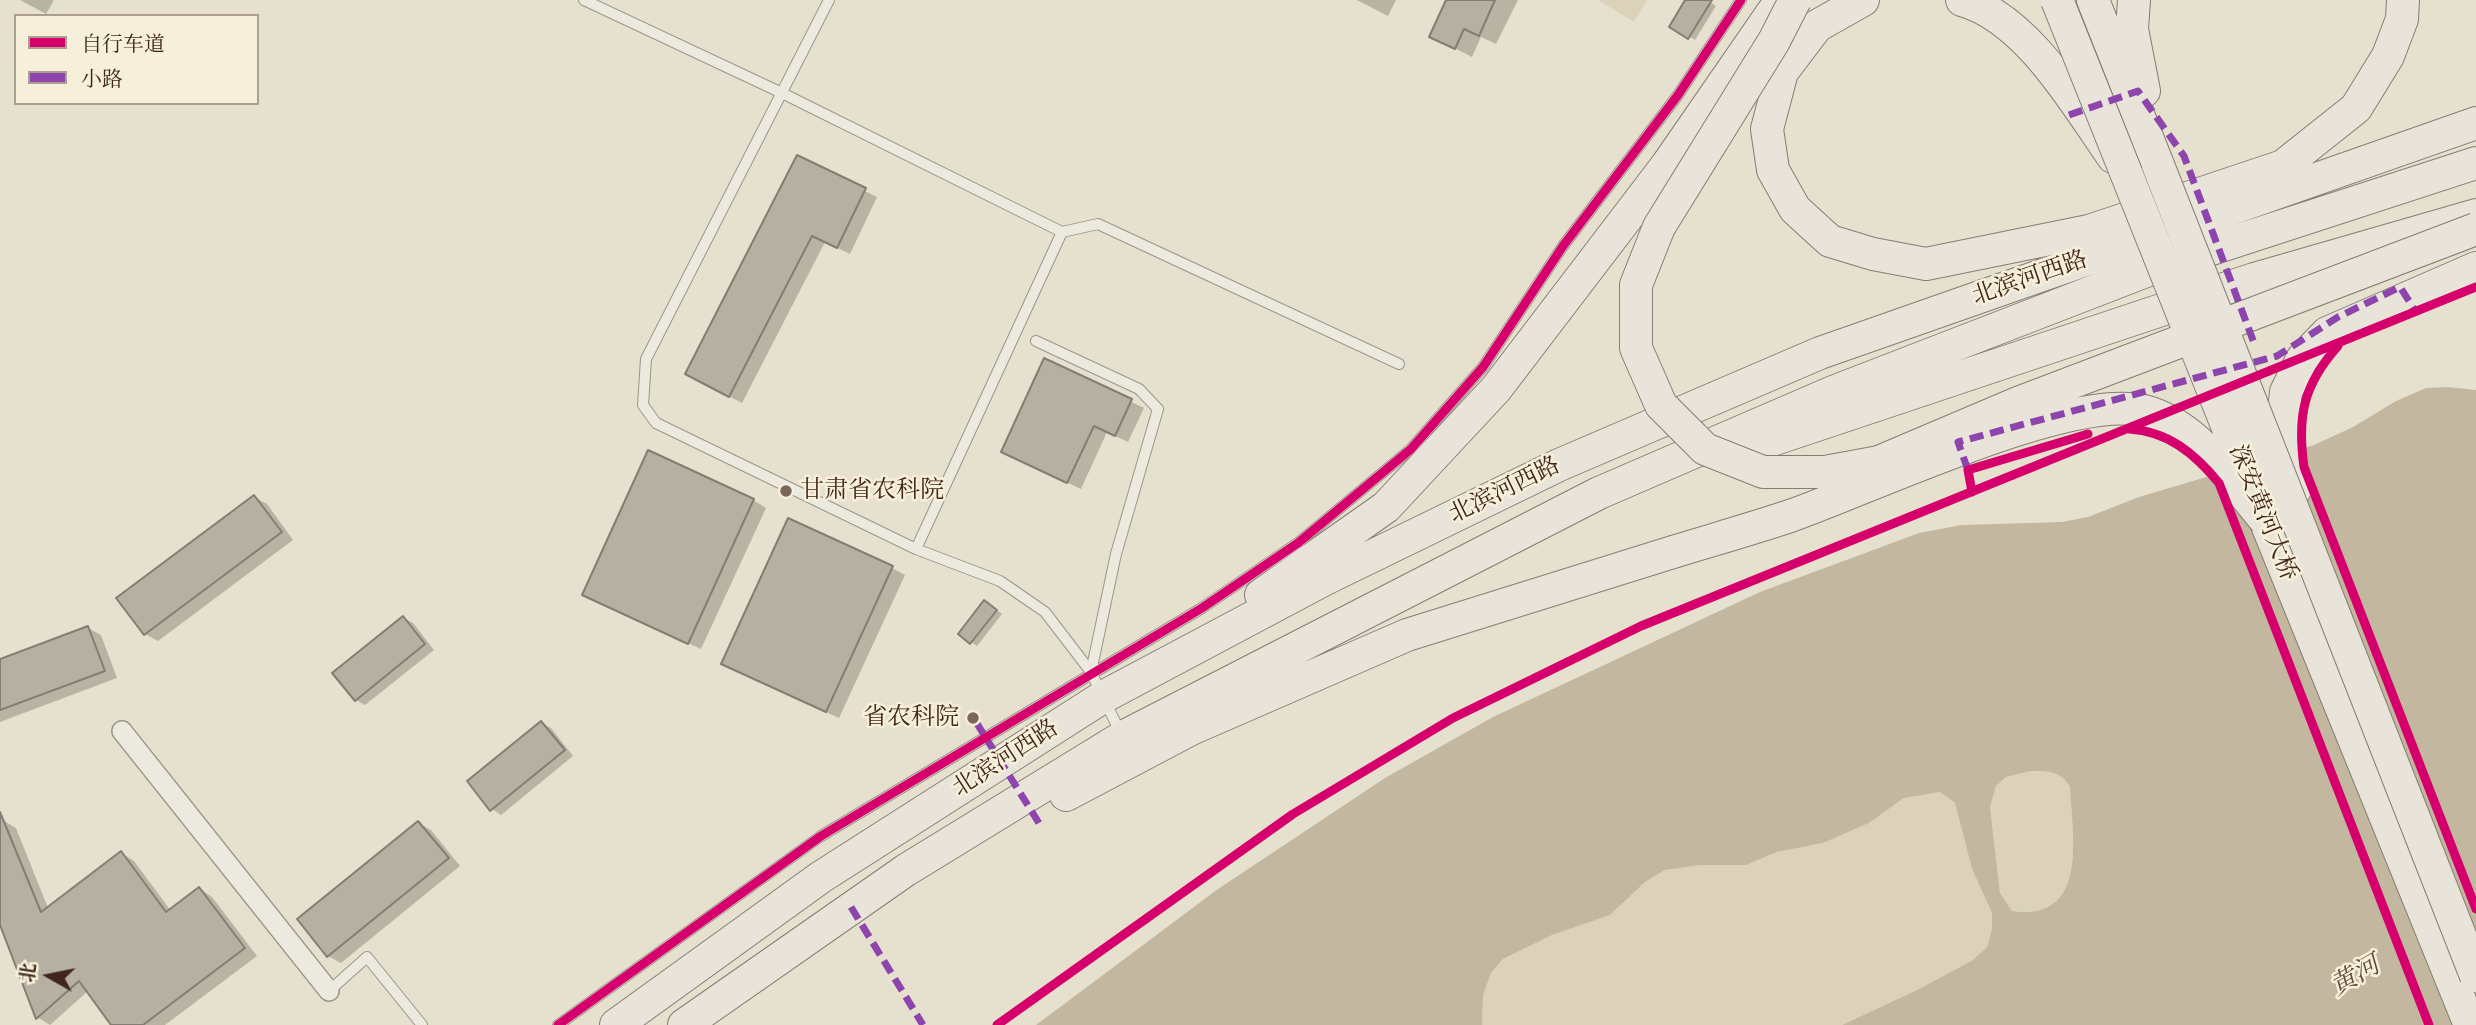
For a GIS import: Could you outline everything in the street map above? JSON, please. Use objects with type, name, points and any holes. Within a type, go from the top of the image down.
[{"type":"main road","points":[[1158,668],[1386,506],[1496,389],[1667,165],[1781,0]]},
{"type":"main road","points":[[1795,0],[1774,41],[1659,227],[1636,285],[1636,348],[1661,405],[1705,449],[1763,472],[1825,472],[1879,462],[2031,398],[2476,229]]},
{"type":"main road","points":[[1863,0],[1817,26],[1782,72],[1767,129],[1773,170],[1795,209],[1830,241],[1873,254],[1926,264],[2089,231],[2283,166],[2356,108],[2388,56],[2402,19],[2403,0]]},
{"type":"main road","points":[[1962,0],[1981,5],[2027,41],[2124,173]]},
{"type":"main road","name":"深安黄河大桥","points":[[2057,0],[2124,173],[2470,1025]]},
{"type":"main road","name":"深安黄河大桥","points":[[2093,0],[2476,976]]},
{"type":"main road","points":[[2134,0],[2133,29],[2158,165]]},
{"type":"main road","name":"北滨河西路","points":[[616,1025],[821,877],[1097,684],[1158,668],[1325,579],[1559,465],[1820,353],[2476,123]]},
{"type":"main road","name":"北滨河西路","points":[[684,1025],[906,870],[1123,737],[1599,493],[1833,391],[2159,266],[2476,163]]},
{"type":"main road","points":[[2200,196],[2276,193]]},
{"type":"main road","points":[[1599,493],[1808,429],[2254,279],[2476,215]]},
{"type":"main road","points":[[2022,282],[2089,231]]},
{"type":"main road","points":[[2309,553],[2282,429],[2286,392],[2302,359],[2327,333],[2476,268]]},
{"type":"main road","points":[[906,870],[985,838],[1191,729],[1407,635],[1790,516],[1946,455],[2043,422],[2099,410],[2143,411],[2183,428],[2264,520]]},
{"type":"street","points":[[122,730],[329,991]]},
{"type":"lane","points":[[584,0],[782,93],[1062,232],[1098,225],[1399,365]]},
{"type":"lane","points":[[829,0],[646,359],[643,405],[656,423],[916,549],[1000,581],[1045,612],[1097,684],[1123,737]]},
{"type":"lane","points":[[558,1025],[821,836],[1097,684],[1298,543],[1411,449],[1483,368],[1563,246],[1678,95],[1741,0]]},
{"type":"lane","points":[[916,549],[1062,232]]},
{"type":"lane","points":[[1036,341],[1139,389],[1158,408],[1115,554],[1097,684]]},
{"type":"lane","points":[[329,991],[367,957],[422,1025]]},
{"type":"shaded area","points":[[1598,0],[1647,0],[1634,22]]},
{"type":"shaded area","points":[[2031,771],[2058,775],[2070,787],[2073,828],[2071,871],[2065,889],[2054,903],[2037,911],[2012,911],[2000,893],[1990,807],[1996,786],[2006,777]]},
{"type":"shaded area","points":[[1940,792],[1955,803],[1972,869],[1992,913],[1992,929],[1987,947],[1973,960],[1919,989],[1842,1025],[1482,1025],[1483,995],[1491,973],[1503,959],[1552,935],[1610,915],[1645,882],[1665,870],[1700,865],[1746,865],[1777,852],[1823,843],[1869,823],[1904,798]]},
{"type":"water","name":"黄河","points":[[2426,388],[2476,390],[2476,1025],[1842,1025],[1973,960],[1987,947],[1992,929],[1992,913],[1972,869],[1955,803],[1940,792],[1904,798],[1869,823],[1823,843],[1777,852],[1746,865],[1700,865],[1665,870],[1645,882],[1610,915],[1552,935],[1503,959],[1491,973],[1483,995],[1482,1025],[1036,1025],[1218,889],[1385,778],[1493,717],[1760,592],[1919,533],[1962,525],[2062,522],[2088,517],[2139,497],[2314,445]],"holes":[[[2031,771],[2058,775],[2070,787],[2073,828],[2071,871],[2065,889],[2054,903],[2037,911],[2012,911],[2000,893],[1990,807],[1996,786],[2006,777]]]},
{"type":"building","points":[[1446,0],[1495,0],[1479,36],[1464,29],[1455,49],[1429,37]]},
{"type":"building","points":[[1685,0],[1712,0],[1688,39],[1669,27]]},
{"type":"building","points":[[797,155],[866,188],[837,248],[812,236],[729,397],[685,374]]},
{"type":"building","points":[[1044,358],[1132,399],[1115,436],[1094,426],[1067,483],[1001,452]]},
{"type":"building","points":[[648,450],[754,499],[688,644],[582,595]]},
{"type":"building","points":[[254,495],[282,532],[144,635],[116,598]]},
{"type":"building","points":[[788,518],[893,566],[826,712],[721,664]]},
{"type":"building","points":[[984,600],[997,610],[970,644],[958,634]]},
{"type":"building","points":[[403,616],[425,644],[355,701],[332,673]]},
{"type":"building","points":[[88,626],[105,671],[0,710],[0,659]]},
{"type":"building","points":[[541,721],[565,750],[490,811],[467,781]]},
{"type":"building","points":[[0,812],[41,912],[121,851],[166,912],[199,887],[245,948],[143,1025],[111,1025],[79,981],[36,1019],[0,925]]},
{"type":"building","points":[[418,821],[449,858],[327,957],[297,919]]},
{"type":"marked path","points":[[2069,115],[2138,91],[2184,156],[2254,343]]},
{"type":"marked path","points":[[1968,470],[1958,442],[2277,356],[2338,317],[2400,287],[2416,312],[2412,313]]},
{"type":"marked path","points":[[976,722],[1042,828]]},
{"type":"marked path","points":[[851,907],[923,1025]]},
{"type":"cycle path","points":[[558,1025],[821,836],[1202,608],[1298,543],[1411,449],[1483,367],[1563,246],[1678,95],[1741,0]]},
{"type":"cycle path","points":[[997,1025],[1293,814],[1453,718],[1641,626],[2476,287]]},
{"type":"cycle path","points":[[2338,346],[2317,374],[2305,402],[2301,432],[2304,467],[2476,909]]},
{"type":"cycle path","points":[[2129,429],[2156,434],[2180,446],[2219,483],[2429,1025]]},
{"type":"cycle path","points":[[1972,492],[1968,470],[2088,434]]},
{"type":"place","name":"甘肃省农科院","points":[[786,491]]},
{"type":"place","name":"省农科院","points":[[973,718]]}]
